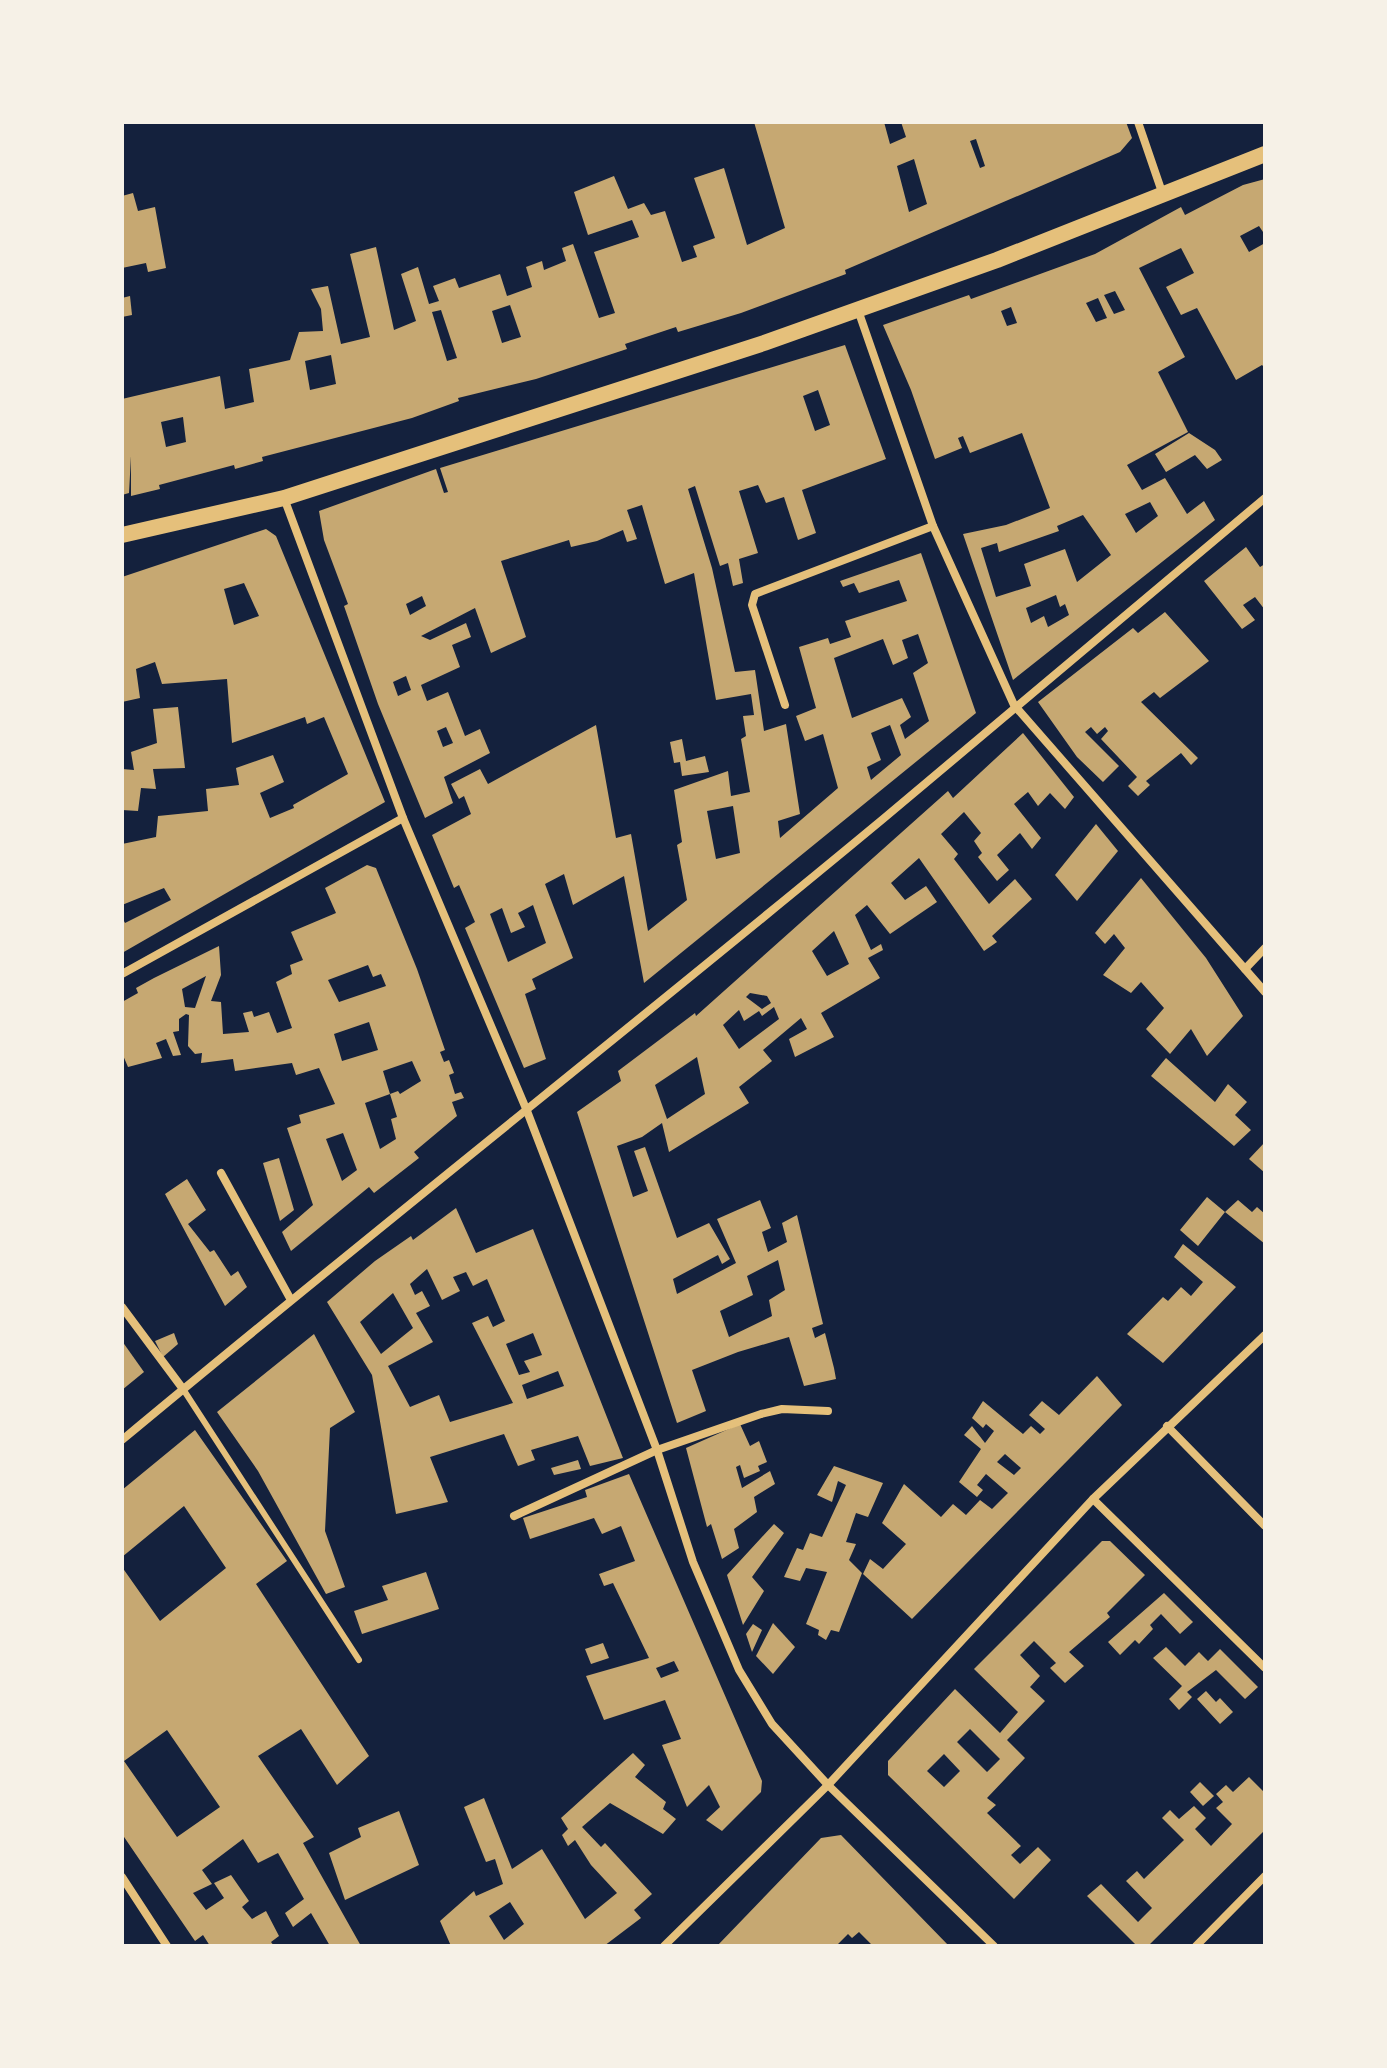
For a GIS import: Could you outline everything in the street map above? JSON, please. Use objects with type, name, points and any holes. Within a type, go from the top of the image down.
[{"type":"main road","points":[[122,535],[284,498],[858,309],[1163,196],[1265,154]]},
{"type":"street","points":[[1138,122],[1163,196]]},
{"type":"street","points":[[858,309],[933,526],[1014,705],[1265,992]]},
{"type":"street","points":[[284,498],[403,818],[527,1111],[657,1450],[693,1562],[739,1670],[772,1724],[828,1785],[994,1946]]},
{"type":"street","points":[[122,1440],[399,1209],[527,1111],[886,817],[1014,705],[1265,498]]},
{"type":"street","points":[[785,705],[752,605],[755,594],[933,526]]},
{"type":"street","points":[[122,974],[403,818]]},
{"type":"street","points":[[1245,969],[1265,948]]},
{"type":"street","points":[[221,1173],[291,1300]]},
{"type":"street","points":[[122,1307],[183,1389]]},
{"type":"street","points":[[664,1946],[728,1887],[828,1785],[1093,1499],[1265,1335]]},
{"type":"street","points":[[514,1516],[657,1450],[772,1412],[828,1411]]},
{"type":"street","points":[[1167,1426],[1265,1526]]},
{"type":"street","points":[[1093,1499],[1265,1668]]},
{"type":"street","points":[[1196,1946],[1265,1876]]},
{"type":"street","points":[[122,1877],[167,1946]]},
{"type":"lane","points":[[183,1389],[359,1660]]},
{"type":"building","points":[[754,122],[884,122],[890,144],[906,137],[901,122],[1126,122],[1132,138],[1120,152],[845,270],[846,274],[741,313],[678,332],[676,327],[625,344],[627,349],[536,379],[458,398],[459,401],[412,418],[262,457],[263,461],[235,469],[234,465],[159,485],[160,489],[131,496],[131,456],[129,493],[122,495],[122,399],[220,376],[225,409],[254,402],[249,369],[290,360],[299,332],[323,331],[321,309],[311,289],[328,286],[341,344],[370,337],[350,254],[376,247],[394,330],[416,321],[401,274],[418,267],[429,304],[439,301],[433,286],[455,278],[459,288],[500,274],[507,296],[532,287],[526,267],[542,261],[544,270],[566,261],[562,248],[573,244],[599,318],[615,313],[594,252],[639,237],[632,220],[588,235],[574,192],[614,176],[628,209],[644,203],[651,215],[665,211],[682,262],[697,257],[693,246],[715,238],[694,178],[724,168],[747,245],[785,228]],"holes":[[[976,139],[985,166],[980,168],[970,141]],[[914,159],[927,204],[909,212],[897,166]],[[510,305],[521,337],[502,343],[492,311]],[[441,310],[457,358],[447,361],[432,312]],[[331,355],[336,384],[310,390],[305,361]],[[183,417],[186,442],[166,447],[161,422]]]},
{"type":"building","points":[[1265,179],[1265,235],[1259,226],[1240,236],[1249,252],[1265,243],[1265,368],[1262,365],[1236,380],[1197,308],[1181,315],[1166,287],[1194,273],[1181,248],[1139,268],[1185,357],[1158,372],[1188,432],[1127,465],[1142,490],[1165,478],[1187,514],[1204,501],[1215,520],[1013,680],[963,534],[1006,525],[1050,508],[1022,433],[970,453],[963,436],[958,438],[962,448],[935,459],[911,390],[883,325],[969,295],[971,299],[1095,254],[1181,207],[1185,215],[1243,185]],"holes":[[[1115,291],[1125,310],[1114,314],[1104,295]],[[1098,298],[1107,318],[1096,322],[1086,303]],[[1011,307],[1017,323],[1007,326],[1001,311]],[[1150,502],[1158,516],[1136,533],[1125,514]],[[1083,515],[1111,555],[1077,582],[1065,549],[1024,564],[1031,586],[996,597],[981,548],[997,543],[999,552],[1059,531],[1057,526]],[[1056,595],[1060,607],[1065,604],[1069,615],[1048,627],[1044,616],[1031,623],[1026,608]]]},
{"type":"building","points":[[133,193],[138,211],[155,207],[166,268],[148,272],[146,263],[122,268],[122,196]]},
{"type":"building","points":[[130,296],[132,315],[122,317],[122,298]]},
{"type":"building","points":[[845,345],[886,459],[802,490],[816,533],[798,540],[784,497],[766,503],[758,485],[739,491],[758,553],[739,559],[743,583],[733,586],[728,563],[720,566],[695,486],[688,489],[712,568],[735,672],[755,670],[764,731],[786,724],[800,814],[778,821],[780,838],[838,788],[823,734],[805,741],[796,716],[816,708],[799,647],[828,638],[830,644],[851,637],[845,621],[907,601],[899,580],[859,593],[854,583],[843,587],[840,581],[921,553],[976,713],[644,983],[624,876],[573,905],[564,874],[545,884],[573,958],[532,979],[536,989],[525,994],[546,1059],[524,1068],[465,928],[475,922],[459,885],[454,888],[432,835],[471,814],[464,796],[459,799],[451,784],[480,769],[488,784],[596,725],[616,838],[631,834],[648,931],[687,900],[677,845],[682,842],[674,790],[728,771],[731,796],[750,792],[741,739],[746,736],[743,716],[754,715],[751,694],[716,700],[694,573],[665,584],[642,505],[627,510],[637,539],[627,542],[623,530],[597,541],[571,547],[569,540],[501,561],[526,637],[491,653],[475,608],[421,636],[430,640],[466,623],[471,637],[452,645],[460,667],[421,685],[427,701],[448,692],[465,736],[480,729],[490,753],[444,777],[453,803],[425,818],[378,704],[344,606],[348,604],[324,540],[319,511],[436,469],[444,493],[448,492],[440,468]],"holes":[[[818,390],[830,425],[815,431],[803,396]],[[422,596],[426,606],[410,615],[406,604]],[[918,634],[928,663],[913,673],[929,721],[905,739],[900,725],[911,717],[902,698],[852,718],[834,658],[883,639],[893,665],[908,658],[902,640]],[[406,676],[411,690],[398,696],[393,682]],[[890,725],[901,755],[871,780],[867,767],[881,760],[871,733]],[[446,727],[453,743],[443,747],[437,731]],[[733,806],[740,853],[716,859],[707,811]],[[533,905],[546,943],[508,962],[490,914],[502,908],[511,933],[525,927],[518,913]]]},
{"type":"building","points":[[1189,433],[1215,450],[1222,460],[1207,469],[1195,455],[1166,472],[1155,454]]},
{"type":"building","points":[[266,529],[276,536],[385,802],[122,953],[122,917],[125,923],[171,900],[164,888],[122,905],[122,844],[156,837],[158,816],[208,811],[206,789],[239,785],[236,768],[273,755],[284,782],[260,793],[270,818],[294,808],[293,805],[348,774],[324,717],[307,724],[305,717],[232,743],[227,679],[162,684],[155,662],[136,669],[140,698],[122,702],[122,577]],"holes":[[[244,583],[259,616],[234,625],[224,589]]]},
{"type":"building","points":[[1246,547],[1260,567],[1265,564],[1265,610],[1255,597],[1243,605],[1255,620],[1242,629],[1204,581]]},
{"type":"building","points":[[1165,612],[1209,661],[1160,698],[1154,692],[1141,702],[1198,758],[1191,765],[1181,753],[1146,781],[1150,785],[1138,796],[1128,786],[1137,777],[1101,739],[1108,731],[1105,727],[1097,734],[1091,727],[1085,732],[1119,766],[1103,782],[1077,757],[1038,702],[1133,628],[1138,633]]},
{"type":"building","points":[[178,707],[185,768],[153,769],[156,789],[141,788],[138,811],[122,810],[122,769],[134,770],[131,752],[157,743],[153,709]]},
{"type":"building","points":[[1023,733],[1074,797],[1065,809],[1050,793],[1038,806],[1028,792],[1014,804],[1041,838],[1032,849],[1020,833],[997,855],[1009,870],[997,881],[978,857],[982,853],[974,841],[981,833],[964,812],[941,834],[958,854],[954,859],[989,904],[1015,879],[1032,899],[992,936],[997,942],[984,951],[919,858],[891,883],[905,900],[926,886],[937,902],[890,934],[867,905],[855,915],[871,950],[881,944],[883,950],[868,958],[880,978],[821,1013],[834,1037],[795,1057],[789,1039],[807,1029],[801,1018],[763,1050],[772,1061],[739,1087],[749,1103],[669,1152],[662,1123],[642,1137],[617,1146],[633,1197],[648,1191],[634,1151],[645,1147],[677,1238],[709,1223],[730,1259],[722,1264],[718,1255],[673,1279],[677,1294],[736,1263],[717,1219],[760,1200],[771,1228],[762,1232],[768,1252],[787,1242],[782,1223],[797,1215],[823,1324],[812,1328],[815,1338],[825,1333],[834,1368],[836,1379],[804,1386],[789,1337],[738,1352],[692,1370],[706,1411],[677,1423],[577,1112],[621,1081],[618,1071],[695,1013],[696,1016],[948,791],[953,798]],"holes":[[[834,931],[849,964],[827,976],[812,951]],[[750,993],[767,996],[771,1003],[762,1009],[746,997]],[[774,1007],[779,1019],[739,1049],[723,1025],[739,1010],[744,1021],[759,1011],[762,1016]],[[697,1057],[705,1094],[667,1119],[655,1085]],[[778,1260],[785,1290],[769,1300],[772,1316],[729,1337],[720,1311],[753,1295],[747,1276]]]},
{"type":"building","points":[[682,739],[686,761],[705,756],[709,772],[682,776],[680,762],[674,763],[670,742]]},
{"type":"building","points":[[1096,824],[1118,851],[1077,901],[1055,875]]},
{"type":"building","points":[[367,865],[376,868],[417,969],[445,1050],[440,1052],[444,1062],[449,1060],[454,1073],[449,1075],[455,1094],[461,1092],[464,1098],[452,1102],[457,1116],[414,1152],[419,1158],[374,1193],[369,1187],[291,1251],[282,1232],[313,1205],[287,1128],[301,1123],[299,1115],[335,1104],[319,1068],[296,1075],[292,1063],[235,1071],[233,1059],[201,1063],[202,1053],[195,1054],[188,1046],[189,1015],[186,1014],[179,1019],[179,1031],[173,1032],[181,1055],[173,1056],[166,1039],[156,1043],[162,1058],[128,1067],[122,1053],[122,1002],[138,993],[136,988],[219,946],[221,975],[211,1001],[221,1002],[223,1034],[249,1032],[243,1013],[252,1011],[254,1017],[269,1012],[277,1033],[292,1028],[276,982],[292,974],[290,965],[303,960],[291,932],[336,913],[325,888]],"holes":[[[368,965],[373,977],[381,974],[386,986],[339,1002],[328,980]],[[206,976],[195,1008],[185,1007],[182,989]],[[369,1022],[378,1050],[342,1061],[334,1034]],[[412,1061],[421,1081],[400,1094],[398,1091],[390,1094],[383,1071]],[[390,1094],[397,1117],[391,1119],[396,1139],[380,1149],[365,1103]],[[343,1133],[357,1170],[342,1181],[326,1139]]]},
{"type":"building","points":[[1141,878],[1206,958],[1243,1016],[1207,1056],[1191,1029],[1170,1054],[1146,1029],[1164,1008],[1141,982],[1131,993],[1103,975],[1125,948],[1114,934],[1105,944],[1095,933]]},
{"type":"building","points":[[1166,1058],[1215,1102],[1228,1084],[1247,1102],[1235,1115],[1251,1130],[1234,1146],[1151,1076]]},
{"type":"building","points":[[1265,1142],[1265,1173],[1249,1159]]},
{"type":"building","points":[[279,1158],[294,1210],[280,1221],[263,1163]]},
{"type":"building","points":[[187,1179],[206,1210],[188,1224],[210,1252],[214,1250],[231,1276],[238,1271],[247,1287],[225,1306],[165,1194]]},
{"type":"building","points":[[1207,1197],[1225,1212],[1198,1246],[1180,1230]]},
{"type":"building","points":[[1238,1200],[1252,1212],[1257,1207],[1265,1214],[1265,1244],[1225,1212]]},
{"type":"building","points":[[456,1208],[476,1253],[533,1229],[623,1458],[590,1466],[578,1436],[531,1450],[535,1460],[518,1466],[504,1434],[430,1457],[448,1502],[396,1514],[372,1375],[327,1302],[375,1261],[411,1236],[413,1240]],"holes":[[[427,1269],[442,1300],[460,1291],[453,1277],[466,1272],[473,1286],[487,1279],[505,1321],[493,1327],[488,1316],[472,1323],[513,1403],[450,1422],[439,1395],[410,1407],[388,1366],[433,1342],[416,1313],[430,1306],[422,1291],[415,1295],[410,1284]],[[393,1293],[413,1328],[381,1354],[360,1322]],[[533,1333],[542,1355],[524,1361],[530,1372],[519,1375],[506,1344]],[[558,1371],[564,1386],[527,1399],[522,1385]]]},
{"type":"building","points":[[1183,1244],[1236,1287],[1163,1363],[1127,1334],[1163,1297],[1168,1301],[1181,1287],[1191,1296],[1203,1282],[1174,1257]]},
{"type":"building","points":[[174,1333],[178,1344],[163,1357],[155,1341]]},
{"type":"building","points":[[314,1334],[355,1412],[330,1428],[325,1531],[345,1587],[326,1594],[258,1471],[217,1412]]},
{"type":"building","points":[[122,1341],[144,1372],[122,1390]]},
{"type":"building","points":[[1097,1376],[1122,1405],[912,1619],[863,1574],[870,1559],[883,1569],[906,1544],[882,1523],[904,1484],[941,1517],[953,1504],[966,1515],[980,1500],[992,1509],[1008,1493],[986,1474],[977,1485],[983,1490],[977,1497],[959,1482],[981,1449],[964,1435],[972,1426],[985,1443],[994,1431],[986,1424],[983,1428],[972,1418],[983,1401],[1023,1434],[1031,1426],[1040,1434],[1045,1429],[1029,1415],[1042,1401],[1059,1415]],"holes":[[[1005,1454],[1021,1468],[1014,1475],[997,1462]]]},
{"type":"building","points":[[740,1424],[750,1446],[759,1441],[767,1462],[758,1466],[760,1471],[744,1478],[740,1465],[736,1467],[742,1488],[770,1471],[775,1484],[754,1497],[757,1512],[734,1529],[739,1548],[722,1559],[711,1524],[707,1527],[686,1448]]},
{"type":"building","points":[[195,1430],[287,1561],[256,1584],[369,1756],[337,1785],[301,1729],[258,1756],[314,1837],[303,1843],[361,1946],[330,1946],[311,1913],[293,1927],[285,1913],[304,1899],[278,1853],[258,1863],[243,1839],[202,1870],[212,1884],[193,1893],[206,1910],[224,1898],[214,1883],[231,1875],[249,1901],[242,1907],[252,1919],[266,1911],[279,1936],[271,1942],[274,1946],[210,1946],[203,1935],[195,1941],[122,1834],[122,1567],[160,1621],[226,1568],[184,1506],[122,1557],[122,1490]],"holes":[[[167,1730],[220,1807],[177,1837],[124,1761]]]},
{"type":"building","points":[[578,1460],[581,1469],[554,1475],[551,1468]]},
{"type":"building","points":[[834,1466],[883,1483],[868,1517],[856,1513],[846,1542],[856,1544],[849,1560],[862,1573],[839,1632],[831,1630],[826,1640],[818,1635],[819,1630],[806,1624],[827,1572],[806,1568],[800,1581],[784,1577],[797,1548],[803,1550],[810,1533],[822,1537],[846,1485],[838,1481],[832,1502],[817,1495]]},
{"type":"building","points":[[629,1474],[762,1781],[761,1792],[722,1831],[706,1820],[720,1807],[709,1785],[687,1807],[662,1745],[681,1739],[665,1700],[604,1720],[586,1676],[649,1658],[613,1583],[604,1586],[599,1574],[635,1561],[621,1526],[602,1534],[594,1518],[530,1539],[523,1518],[587,1497],[585,1490]],"holes":[[[674,1661],[679,1671],[661,1678],[656,1668]]]},
{"type":"building","points":[[774,1524],[784,1533],[752,1577],[764,1591],[743,1625],[727,1575]]},
{"type":"building","points":[[1102,1541],[1110,1541],[1145,1575],[1107,1613],[1110,1617],[1069,1652],[1084,1666],[1065,1683],[1050,1668],[1056,1663],[1034,1641],[1020,1655],[1040,1676],[1030,1687],[1045,1701],[1007,1740],[1025,1758],[987,1798],[996,1805],[987,1813],[1021,1846],[1011,1855],[1020,1864],[1038,1847],[1051,1860],[1014,1899],[888,1775],[888,1761],[955,1689],[1000,1733],[1018,1712],[974,1669]],"holes":[[[970,1729],[1000,1759],[987,1772],[957,1742]],[[944,1754],[960,1771],[944,1787],[927,1771]]]},
{"type":"building","points":[[426,1572],[439,1609],[362,1634],[354,1611],[388,1600],[382,1586]]},
{"type":"building","points":[[1164,1593],[1193,1622],[1180,1634],[1161,1614],[1150,1625],[1153,1629],[1139,1644],[1135,1640],[1120,1655],[1108,1642]]},
{"type":"building","points":[[773,1623],[795,1647],[773,1674],[756,1656]]},
{"type":"building","points":[[753,1624],[762,1630],[752,1652],[746,1634]]},
{"type":"building","points":[[603,1643],[609,1658],[591,1664],[585,1649]]},
{"type":"building","points":[[1166,1647],[1185,1666],[1199,1652],[1208,1661],[1220,1649],[1258,1687],[1245,1699],[1216,1670],[1187,1692],[1192,1697],[1179,1710],[1169,1699],[1182,1686],[1153,1658]]},
{"type":"building","points":[[1206,1691],[1216,1702],[1220,1698],[1233,1712],[1220,1724],[1197,1699]]},
{"type":"building","points":[[633,1753],[645,1765],[635,1777],[666,1802],[663,1809],[676,1819],[663,1834],[610,1803],[582,1827],[601,1847],[605,1843],[652,1894],[634,1910],[641,1918],[604,1946],[451,1946],[440,1921],[474,1891],[476,1896],[503,1884],[495,1859],[486,1862],[464,1807],[484,1798],[512,1869],[542,1849],[585,1919],[617,1893],[591,1865],[575,1840],[568,1846],[562,1835],[568,1829],[561,1818]],"holes":[[[510,1902],[524,1924],[504,1940],[489,1916]]]},
{"type":"building","points":[[1249,1777],[1265,1793],[1265,1830],[1148,1946],[1137,1946],[1087,1896],[1101,1884],[1138,1922],[1152,1908],[1126,1881],[1137,1871],[1144,1879],[1184,1840],[1162,1818],[1170,1810],[1179,1819],[1194,1806],[1206,1818],[1195,1829],[1211,1846],[1232,1824],[1216,1808],[1223,1802],[1216,1794],[1226,1785],[1233,1792]]},
{"type":"building","points":[[1200,1782],[1214,1796],[1203,1806],[1190,1792]]},
{"type":"building","points":[[399,1811],[419,1865],[345,1900],[329,1853],[361,1837],[358,1828]]},
{"type":"building","points":[[841,1835],[949,1946],[868,1946],[871,1944],[859,1932],[852,1938],[848,1934],[836,1946],[717,1946],[821,1838]]}]
